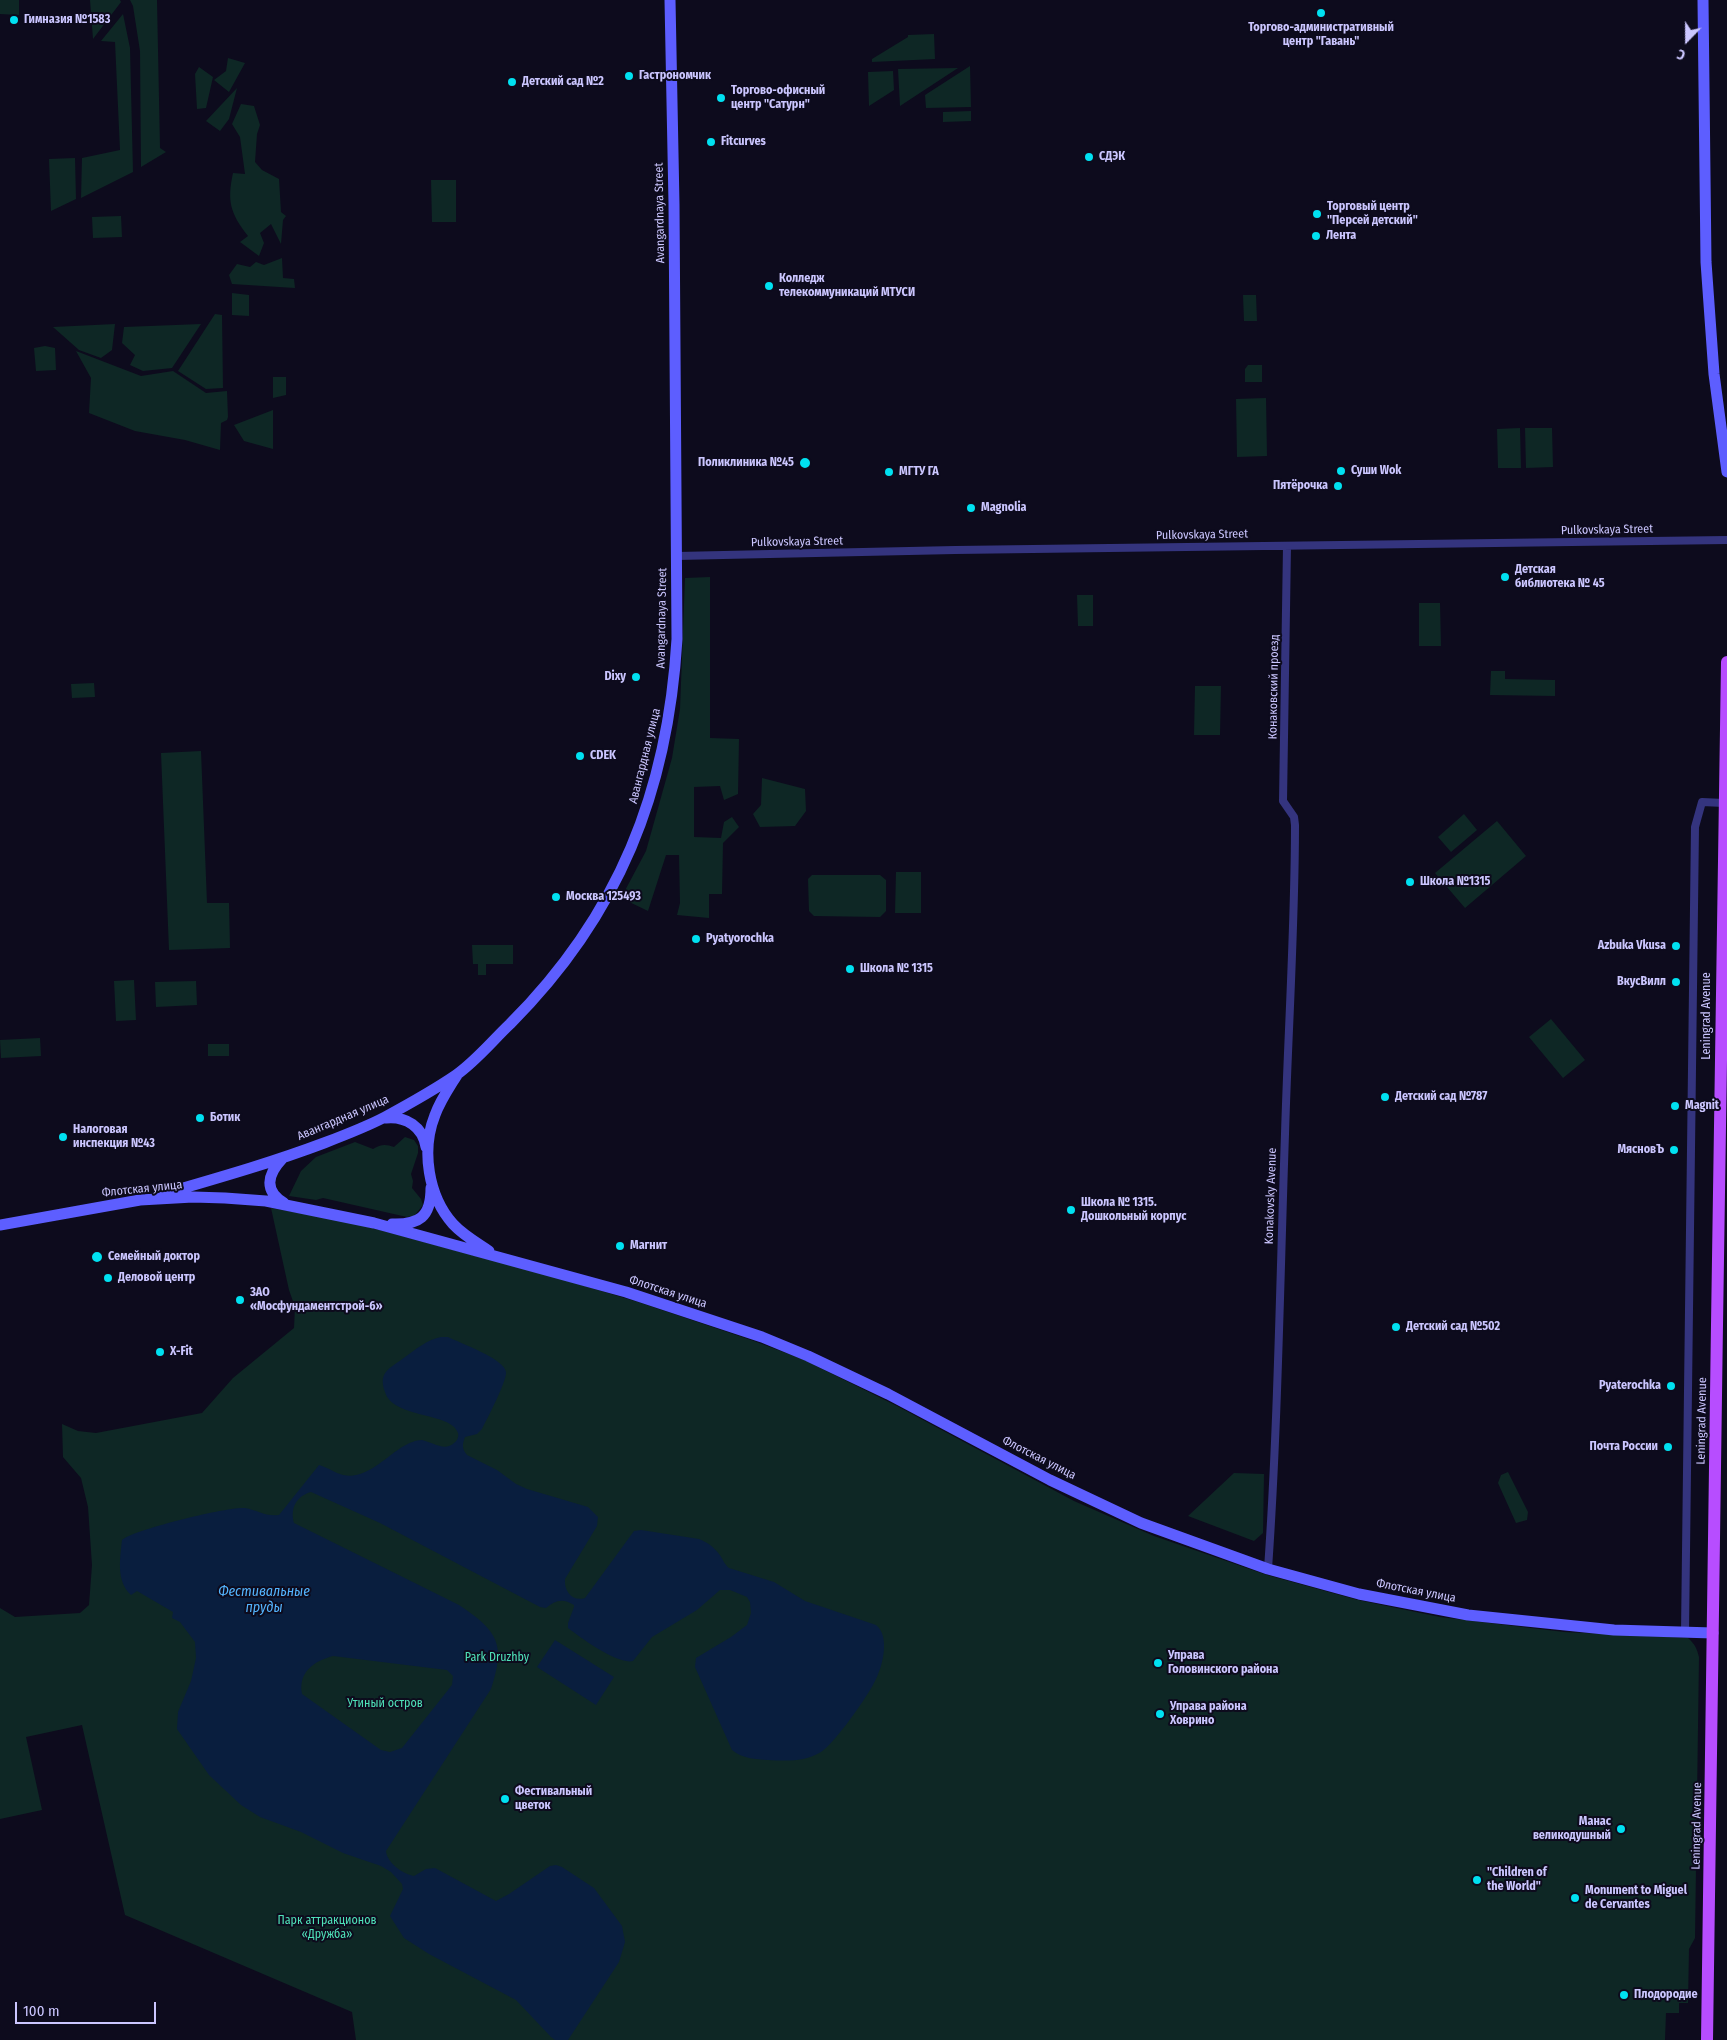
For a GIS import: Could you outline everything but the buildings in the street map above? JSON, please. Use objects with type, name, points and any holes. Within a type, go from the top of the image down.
[{"type":"main road","points":[[670,0],[677,556]]},
{"type":"main road","points":[[1703,0],[1706,262],[1714,374],[1727,472]]},
{"type":"main road","name":"Avangardnaya Street","points":[[458,1074],[522,1012],[551,980],[583,936],[604,902],[616,882],[635,840],[654,786],[670,713],[677,639],[677,556]]},
{"type":"main road","name":"Leningrad Avenue","points":[[1707,2040],[1727,662]]},
{"type":"main road","points":[[428,1155],[434,1117],[443,1097],[458,1074]]},
{"type":"main road","name":"Авангардная улица","points":[[140,1200],[282,1158],[384,1118],[458,1074]]},
{"type":"main road","points":[[384,1118],[395,1117],[412,1124],[420,1132],[425,1140],[431,1184],[442,1207],[452,1223],[466,1236],[496,1255]]},
{"type":"main road","points":[[282,1158],[274,1167],[269,1181],[274,1196],[288,1205]]},
{"type":"main road","name":"Флотская улица","points":[[374,1223],[404,1224],[416,1222],[424,1216],[428,1209],[431,1199],[431,1184]]},
{"type":"main road","name":"Флотская улица","points":[[0,1225],[140,1200],[168,1198],[225,1198],[288,1205],[374,1223],[461,1248],[496,1255],[640,1297],[762,1337],[808,1356],[888,1394],[1050,1480],[1141,1522],[1268,1569],[1359,1594],[1468,1615],[1599,1628],[1713,1633]]},
{"type":"street","name":"Pulkovskaya Street","points":[[677,556],[1727,540]]},
{"type":"street","name":"Konakovsky Avenue","points":[[1268,1569],[1277,1376],[1288,1038],[1293,958],[1295,824],[1294,817],[1283,801],[1287,546]]},
{"type":"street","name":"Leningrad Avenue","points":[[1685,1632],[1695,827],[1702,802],[1724,803]]},
{"type":"green space","points":[[0,0],[19,0],[19,15],[0,14]]},
{"type":"green space","points":[[90,0],[120,0],[121,2],[93,39]]},
{"type":"green space","points":[[130,0],[157,0],[160,148],[166,152],[141,167],[140,51],[133,6]]},
{"type":"green space","points":[[123,14],[130,48],[133,172],[81,198],[82,158],[120,150],[115,42],[101,41]]},
{"type":"green space","points":[[934,34],[935,59],[872,62],[872,59],[908,37],[908,35]]},
{"type":"green space","points":[[228,58],[245,63],[229,92],[214,80],[226,71]]},
{"type":"green space","points":[[970,66],[971,107],[926,108],[925,95]]},
{"type":"green space","points":[[199,67],[213,77],[206,108],[197,109],[195,74]]},
{"type":"green space","points":[[958,68],[900,106],[898,69]]},
{"type":"green space","points":[[893,71],[894,90],[869,106],[868,72]]},
{"type":"green space","points":[[237,88],[229,119],[220,131],[206,121]]},
{"type":"green space","points":[[241,104],[254,106],[260,125],[257,134],[255,162],[262,170],[279,179],[281,212],[286,216],[283,220],[281,244],[271,224],[260,233],[264,243],[259,256],[240,242],[248,236],[237,220],[230,199],[233,173],[245,174],[240,137],[232,124]]},
{"type":"green space","points":[[971,111],[971,121],[943,122],[943,112]]},
{"type":"green space","points":[[75,158],[76,199],[51,211],[49,159]]},
{"type":"green space","points":[[431,180],[456,180],[456,222],[432,222]]},
{"type":"green space","points":[[121,216],[122,237],[93,238],[92,217]]},
{"type":"green space","points":[[282,258],[283,278],[294,279],[295,288],[232,284],[229,275],[237,264],[250,267],[256,262],[264,265]]},
{"type":"green space","points":[[232,293],[249,295],[249,316],[232,315]]},
{"type":"green space","points":[[1243,295],[1256,295],[1257,321],[1244,321]]},
{"type":"green space","points":[[215,314],[222,315],[223,388],[206,389],[178,371]]},
{"type":"green space","points":[[115,324],[112,350],[101,358],[79,350],[53,327]]},
{"type":"green space","points":[[201,324],[172,368],[143,371],[130,365],[135,355],[122,343],[124,327]]},
{"type":"green space","points":[[45,346],[55,348],[56,370],[36,371],[34,348]]},
{"type":"green space","points":[[76,351],[141,376],[173,371],[206,393],[227,391],[228,417],[227,420],[221,423],[220,450],[185,440],[135,431],[89,413],[91,378]]},
{"type":"green space","points":[[1248,365],[1262,365],[1262,382],[1245,382],[1245,369]]},
{"type":"green space","points":[[273,377],[286,377],[286,395],[273,398]]},
{"type":"green space","points":[[1266,398],[1267,456],[1237,457],[1236,399]]},
{"type":"green space","points":[[273,410],[273,449],[244,441],[234,425]]},
{"type":"green space","points":[[1520,428],[1521,468],[1498,468],[1497,429]]},
{"type":"green space","points":[[1525,428],[1552,428],[1553,467],[1526,468]]},
{"type":"green space","points":[[710,577],[710,738],[739,739],[738,794],[724,800],[720,786],[694,787],[694,837],[721,838],[724,822],[732,817],[739,827],[723,843],[722,894],[709,894],[709,918],[677,915],[680,903],[679,855],[666,855],[648,911],[621,898],[646,851],[672,758],[680,709],[685,578]]},
{"type":"green space","points":[[1077,595],[1093,595],[1093,626],[1078,626]]},
{"type":"green space","points":[[1419,603],[1440,603],[1441,646],[1419,646]]},
{"type":"green space","points":[[1491,671],[1505,671],[1505,679],[1555,680],[1555,696],[1490,695]]},
{"type":"green space","points":[[94,683],[95,697],[72,698],[71,684]]},
{"type":"green space","points":[[1195,686],[1221,686],[1220,735],[1194,735]]},
{"type":"green space","points":[[201,751],[207,903],[229,903],[230,948],[169,950],[161,753]]},
{"type":"green space","points":[[762,778],[805,789],[806,811],[795,826],[760,827],[753,814],[761,805]]},
{"type":"green space","points":[[1464,814],[1477,830],[1451,852],[1438,837]]},
{"type":"green space","points":[[1497,821],[1526,856],[1465,908],[1435,873]]},
{"type":"green space","points":[[896,872],[921,872],[921,913],[895,913]]},
{"type":"green space","points":[[812,875],[880,875],[886,880],[886,911],[880,917],[814,916],[809,911],[808,879]]},
{"type":"green space","points":[[472,945],[513,945],[513,964],[486,964],[486,975],[478,975],[478,964],[473,964]]},
{"type":"green space","points":[[134,980],[136,1020],[116,1021],[114,981]]},
{"type":"green space","points":[[196,981],[197,1005],[156,1007],[155,982]]},
{"type":"green space","points":[[1551,1019],[1585,1060],[1563,1078],[1529,1037]]},
{"type":"green space","points":[[40,1038],[41,1056],[1,1058],[0,1040]]},
{"type":"green space","points":[[208,1044],[229,1044],[229,1056],[208,1056]]},
{"type":"green space","points":[[405,1137],[414,1140],[418,1146],[418,1153],[411,1174],[412,1188],[421,1199],[423,1205],[414,1216],[407,1217],[323,1198],[316,1200],[289,1196],[301,1171],[316,1157],[355,1142],[373,1149],[384,1145],[394,1147]]},
{"type":"green space","name":"Park Druzhby","points":[[271,1208],[350,1222],[561,1279],[638,1302],[754,1341],[802,1359],[897,1406],[1074,1501],[1154,1536],[1267,1575],[1358,1600],[1440,1617],[1564,1632],[1688,1638],[1695,1647],[1699,1657],[1695,1938],[1689,1949],[1688,2003],[1679,2003],[1679,2013],[1666,2013],[1665,2040],[356,2040],[352,2012],[125,1915],[82,1725],[26,1737],[42,1810],[0,1819],[0,1608],[15,1617],[80,1613],[89,1605],[92,1565],[88,1507],[81,1478],[63,1457],[62,1424],[78,1431],[96,1433],[202,1413],[233,1378],[294,1328],[295,1307],[289,1290]]},
{"type":"green space","points":[[1508,1472],[1528,1512],[1527,1520],[1516,1523],[1498,1483],[1501,1475]]},
{"type":"green space","points":[[1234,1473],[1264,1474],[1263,1533],[1254,1541],[1188,1516]]},
{"type":"water","name":"Фестивальные пруды","points":[[441,1337],[448,1337],[481,1352],[498,1362],[504,1367],[506,1372],[500,1391],[482,1429],[477,1434],[465,1437],[463,1447],[467,1455],[497,1470],[516,1484],[588,1507],[598,1517],[597,1526],[565,1579],[567,1591],[573,1597],[585,1598],[634,1531],[641,1530],[702,1540],[715,1549],[729,1568],[774,1582],[805,1601],[876,1625],[883,1636],[883,1659],[876,1679],[851,1718],[827,1747],[808,1758],[795,1760],[749,1758],[732,1750],[695,1667],[696,1658],[747,1625],[751,1613],[750,1602],[747,1597],[730,1590],[720,1590],[697,1610],[652,1637],[633,1661],[626,1661],[600,1650],[568,1628],[574,1605],[566,1601],[553,1603],[546,1608],[540,1607],[380,1523],[311,1492],[298,1500],[293,1513],[294,1523],[459,1605],[483,1623],[495,1640],[498,1650],[498,1661],[491,1689],[386,1851],[392,1864],[405,1873],[414,1876],[426,1869],[435,1868],[496,1901],[550,1866],[556,1865],[594,1888],[622,1926],[625,1942],[619,1962],[568,2040],[555,2040],[516,2000],[429,1954],[404,1938],[390,1916],[403,1889],[402,1884],[391,1872],[381,1866],[343,1853],[301,1832],[260,1817],[241,1805],[209,1775],[177,1729],[178,1712],[191,1681],[196,1658],[195,1642],[180,1622],[172,1618],[173,1612],[137,1591],[131,1595],[126,1589],[121,1576],[122,1540],[143,1530],[236,1508],[279,1515],[319,1465],[343,1475],[352,1476],[368,1471],[397,1450],[415,1441],[422,1440],[443,1447],[450,1446],[458,1439],[458,1433],[453,1426],[399,1407],[390,1401],[383,1385],[384,1375],[390,1368],[422,1345]],"holes":[[[333,1656],[447,1670],[453,1676],[452,1685],[402,1748],[390,1752],[381,1750],[302,1694],[302,1679],[309,1669],[314,1664]]]},
{"type":"water","points":[[555,1640],[614,1677],[596,1705],[537,1667]]},
{"type":"place","name":"Торгово-административный центр \"Гавань\"","points":[[1321,13]]},
{"type":"place","name":"Гимназия №1583","points":[[14,20]]},
{"type":"place","name":"Гастрономчик","points":[[629,76]]},
{"type":"place","name":"Детский сад №2","points":[[512,82]]},
{"type":"place","name":"Торгово-офисный центр \"Сатурн\"","points":[[721,98]]},
{"type":"place","name":"Fitcurves","points":[[711,142]]},
{"type":"place","name":"СДЭК","points":[[1089,157]]},
{"type":"place","name":"Торговый центр \"Персей детский\"","points":[[1317,214]]},
{"type":"place","name":"Лента","points":[[1316,236]]},
{"type":"place","name":"Колледж телекоммуникаций МТУСИ","points":[[769,286]]},
{"type":"place","name":"Поликлиника №45","points":[[805,463]]},
{"type":"place","name":"Суши Wok","points":[[1341,471]]},
{"type":"place","name":"МГТУ ГА","points":[[889,472]]},
{"type":"place","name":"Пятёрочка","points":[[1338,486]]},
{"type":"place","name":"Magnolia","points":[[971,508]]},
{"type":"place","name":"Детская библиотека № 45","points":[[1505,577]]},
{"type":"place","name":"Dixy","points":[[636,677]]},
{"type":"place","name":"CDEK","points":[[580,756]]},
{"type":"place","name":"Школа №1315","points":[[1410,882]]},
{"type":"place","name":"Москва 125493","points":[[556,897]]},
{"type":"place","name":"Pyatyorochka","points":[[696,939]]},
{"type":"place","name":"Azbuka Vkusa","points":[[1676,946]]},
{"type":"place","name":"Школа № 1315","points":[[850,969]]},
{"type":"place","name":"ВкусВилл","points":[[1676,982]]},
{"type":"place","name":"Детский сад №787","points":[[1385,1097]]},
{"type":"place","name":"Magnit","points":[[1675,1106]]},
{"type":"place","name":"Ботик","points":[[200,1118]]},
{"type":"place","name":"Налоговая инспекция №43","points":[[63,1137]]},
{"type":"place","name":"МясновЪ","points":[[1674,1150]]},
{"type":"place","name":"Школа № 1315. Дошкольный корпус","points":[[1071,1210]]},
{"type":"place","name":"Магнит","points":[[620,1246]]},
{"type":"place","name":"Семейный доктор","points":[[97,1257]]},
{"type":"place","name":"Деловой центр","points":[[108,1278]]},
{"type":"place","name":"ЗАО «Мосфундаментстрой-6»","points":[[240,1300]]},
{"type":"place","name":"Детский сад №502","points":[[1396,1327]]},
{"type":"place","name":"X-Fit","points":[[160,1352]]},
{"type":"place","name":"Pyaterochka","points":[[1671,1386]]},
{"type":"place","name":"Почта России","points":[[1668,1447]]},
{"type":"place","name":"Управа Головинского района","points":[[1158,1663]]},
{"type":"place","name":"Управа района Ховрино","points":[[1160,1714]]},
{"type":"place","name":"Фестивальный цветок","points":[[505,1799]]},
{"type":"place","name":"Манас великодушный","points":[[1621,1829]]},
{"type":"place","name":"\"Children of the World\"","points":[[1477,1880]]},
{"type":"place","name":"Monument to Miguel de Cervantes","points":[[1575,1898]]},
{"type":"place","name":"Плодородие","points":[[1624,1995]]},
{"type":"park label","name":"Утиный остров","points":[[385,1704]]},
{"type":"park label","name":"Парк аттракционов «Дружба»","points":[[327,1928]]}]
